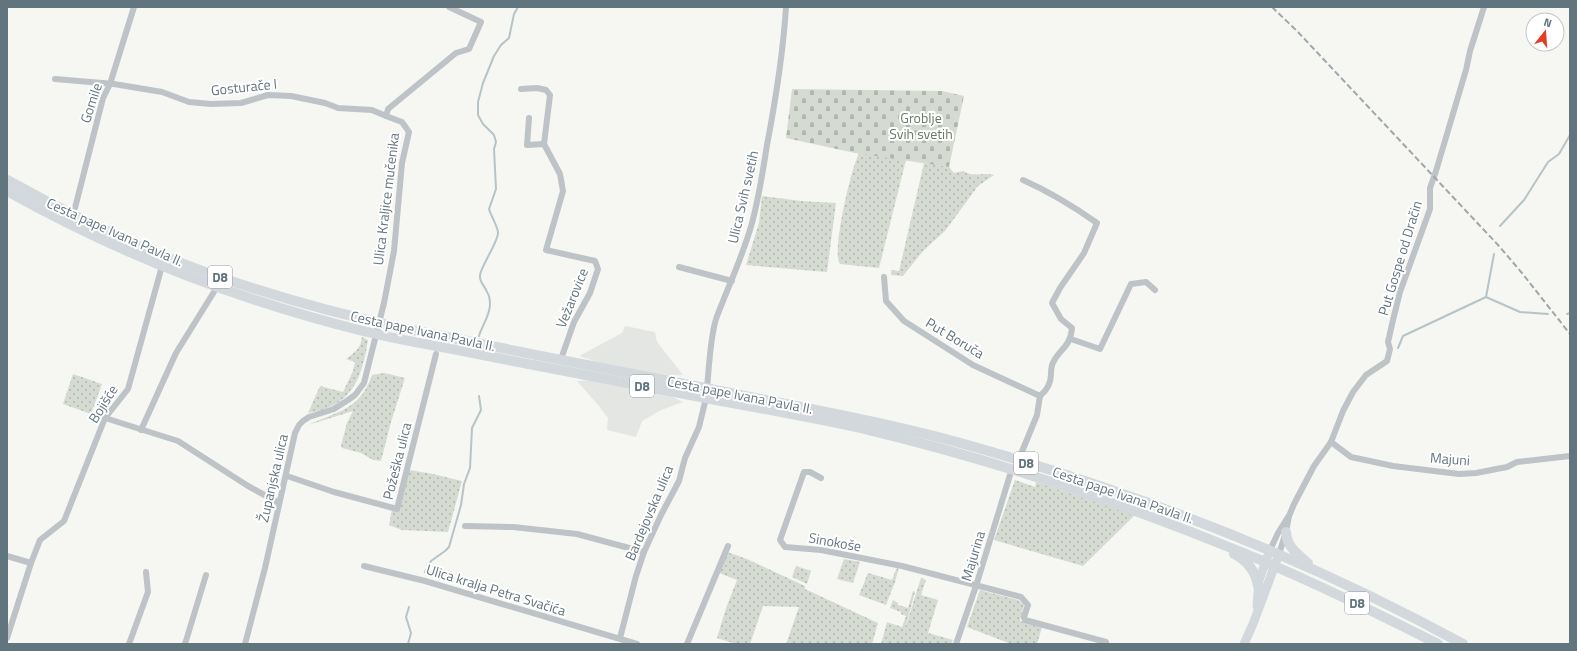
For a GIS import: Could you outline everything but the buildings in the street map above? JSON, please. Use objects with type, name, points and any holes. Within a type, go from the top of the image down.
[{"type":"main road","name":"Cesta pape Ivana Pavla II.","points":[[7,180],[92,224],[152,251],[278,297],[397,327],[561,359],[863,429],[1031,474],[1118,505],[1270,564],[1352,601],[1438,644]]},
{"type":"main road","name":"Cesta pape Ivana Pavla II.","points":[[7,191],[80,229],[162,266],[282,308],[366,331],[706,393],[774,401],[901,428],[985,450],[1158,506],[1275,552],[1394,607],[1463,644]]},
{"type":"main road","points":[[1286,532],[1291,547],[1315,570]]},
{"type":"main road","points":[[1216,542],[1225,550],[1244,560],[1253,571],[1258,586]]},
{"type":"street","name":"Gomile","points":[[75,208],[103,98],[110,84],[134,7]]},
{"type":"street","name":"Ulica Kraljice mučenika","points":[[373,352],[394,251],[402,163],[409,132],[402,122],[386,116],[388,109],[456,53],[469,49],[480,22],[449,7]]},
{"type":"street","name":"Ulica Svih svetih","points":[[706,393],[716,321],[732,281],[752,222],[761,183],[783,52],[786,7]]},
{"type":"street","name":"Put Gospe od Dračin","points":[[1275,552],[1278,533],[1289,516],[1314,466],[1331,442],[1343,411],[1353,392],[1366,375],[1387,361],[1390,349],[1388,342],[1395,313],[1405,279],[1428,216],[1430,209],[1431,182],[1436,171],[1484,7]]},
{"type":"street","name":"Gosturače I","points":[[55,79],[110,84],[162,92],[189,102],[211,104],[241,103],[268,95],[291,96],[324,103],[338,108],[372,110],[386,116]]},
{"type":"street","points":[[521,89],[537,88],[546,90],[550,95],[544,144],[527,145],[528,118]]},
{"type":"street","name":"Vežarovice","points":[[544,144],[560,174],[563,191],[546,250],[595,261],[598,269],[590,293],[574,322],[561,359]]},
{"type":"street","points":[[1021,454],[1037,415],[1040,396],[1049,385],[1052,364],[1057,355],[1066,347],[1071,338],[1072,328],[1061,319],[1052,303],[1060,288],[1084,253],[1097,223],[1051,193],[1023,180]]},
{"type":"street","name":"Bojišće","points":[[7,638],[40,540],[64,521],[105,418],[128,389],[162,266]]},
{"type":"street","points":[[679,267],[732,281]]},
{"type":"street","name":"Put Boruča","points":[[884,277],[886,301],[904,321],[973,365],[1040,396]]},
{"type":"street","points":[[1071,338],[1100,349],[1131,284],[1146,282],[1155,290]]},
{"type":"street","points":[[141,430],[176,353],[217,286]]},
{"type":"street","name":"Županjska ulica","points":[[245,644],[265,568],[279,503],[287,476],[295,434],[299,425],[309,417],[334,409],[355,395],[364,383],[373,352]]},
{"type":"street","name":"Požeška ulica","points":[[287,476],[334,492],[397,509],[436,354]]},
{"type":"street","name":"Bardejovska ulica","points":[[620,638],[636,576],[644,552],[679,481],[685,458],[699,427],[706,393]]},
{"type":"street","points":[[105,418],[178,441],[248,486],[279,503]]},
{"type":"street","name":"Majuni","points":[[1331,442],[1351,457],[1393,466],[1459,474],[1476,473],[1507,467],[1517,462],[1570,456]]},
{"type":"street","name":"Sinokoše","points":[[821,478],[810,472],[804,472],[780,540],[785,547],[821,550],[845,556],[902,566],[976,586]]},
{"type":"street","name":"Majurina","points":[[956,644],[976,586],[1010,475]]},
{"type":"street","name":"Put Gospe od Dračin","points":[[1275,552],[1286,532],[1289,516]]},
{"type":"street","points":[[465,526],[513,527],[577,534],[644,552]]},
{"type":"street","points":[[687,644],[728,546]]},
{"type":"street","points":[[1256,612],[1258,586],[1275,552]]},
{"type":"street","points":[[7,556],[31,563]]},
{"type":"street","points":[[1244,644],[1251,629],[1270,564]]},
{"type":"street","name":"Ulica kralja Petra Svačića","points":[[364,566],[425,581],[637,644]]},
{"type":"street","points":[[129,644],[148,592],[146,572]]},
{"type":"street","points":[[185,644],[206,575]]},
{"type":"street","points":[[976,586],[1021,597],[1028,605],[1024,617],[1025,620],[1106,642]]},
{"type":"shaded area","points":[[625,326],[655,332],[657,342],[683,375],[667,376],[597,362],[579,356],[622,333]]},
{"type":"shaded area","points":[[593,380],[667,394],[683,402],[661,410],[642,421],[636,437],[607,430],[608,418],[577,381]]},
{"type":"green space","name":"Groblje Svih svetih","points":[[792,89],[942,91],[964,96],[949,167],[855,153],[786,138]]},
{"type":"green space","points":[[859,153],[906,160],[879,268],[840,264],[838,256],[838,244],[843,210],[851,175]]},
{"type":"green space","points":[[924,163],[949,167],[954,173],[963,171],[974,175],[994,175],[978,186],[945,231],[923,251],[903,276],[891,275],[891,270],[899,271]]},
{"type":"green space","points":[[762,196],[801,201],[836,203],[827,272],[746,265],[759,223]]},
{"type":"green space","points":[[362,337],[368,340],[366,354],[358,378],[352,388],[345,397],[335,404],[323,410],[308,413],[320,386],[343,392],[353,371],[355,362],[346,359],[359,347]]},
{"type":"green space","points":[[384,373],[405,378],[391,422],[381,461],[373,460],[361,453],[342,448],[341,445],[347,423],[353,411],[308,425],[347,408],[361,396],[372,375]]},
{"type":"green space","points":[[73,374],[102,384],[91,414],[63,404]]},
{"type":"green space","points":[[409,470],[462,481],[448,532],[402,530],[389,525],[392,510],[399,509]]},
{"type":"green space","points":[[1015,480],[1035,487],[1036,482],[1135,515],[1083,566],[994,540]]},
{"type":"green space","points":[[727,552],[747,559],[805,586],[805,589],[878,623],[872,644],[786,644],[799,607],[763,606],[750,644],[736,644],[717,638],[726,608],[737,580],[719,573]]},
{"type":"green space","points":[[844,559],[860,562],[853,583],[837,579]]},
{"type":"green space","points":[[796,566],[811,571],[807,584],[792,577]]},
{"type":"green space","points":[[897,567],[899,567],[895,582],[886,605],[859,595],[868,573],[892,580]]},
{"type":"green space","points":[[921,578],[926,580],[921,595],[938,600],[928,633],[953,640],[951,644],[881,644],[887,622],[902,627],[906,616],[901,614],[901,612],[890,608],[893,600],[898,603],[898,605],[908,608],[913,591],[915,592],[904,632]]},
{"type":"green space","points":[[980,590],[1018,600],[1024,605],[1020,621],[1042,627],[1037,644],[1011,644],[967,627]]},
{"type":"waterway","points":[[479,336],[490,308],[489,296],[481,282],[480,275],[481,270],[496,241],[498,232],[489,209],[496,189],[494,149],[496,142],[494,135],[483,124],[478,115],[478,102],[483,83],[494,56],[501,45],[509,38],[514,14],[518,7]]},
{"type":"waterway","points":[[1500,226],[1524,200],[1548,162],[1559,154],[1570,135]]},
{"type":"waterway","points":[[1486,297],[1494,254]]},
{"type":"waterway","points":[[1398,348],[1403,336],[1486,297],[1520,312],[1548,314]]},
{"type":"waterway","points":[[425,572],[431,561],[449,547],[461,505],[464,484],[470,468],[472,428],[481,410],[479,396]]},
{"type":"waterway","points":[[408,644],[411,633],[406,617],[409,607]]},
{"type":"railway","points":[[1272,7],[1297,31],[1499,246],[1570,334]]}]
